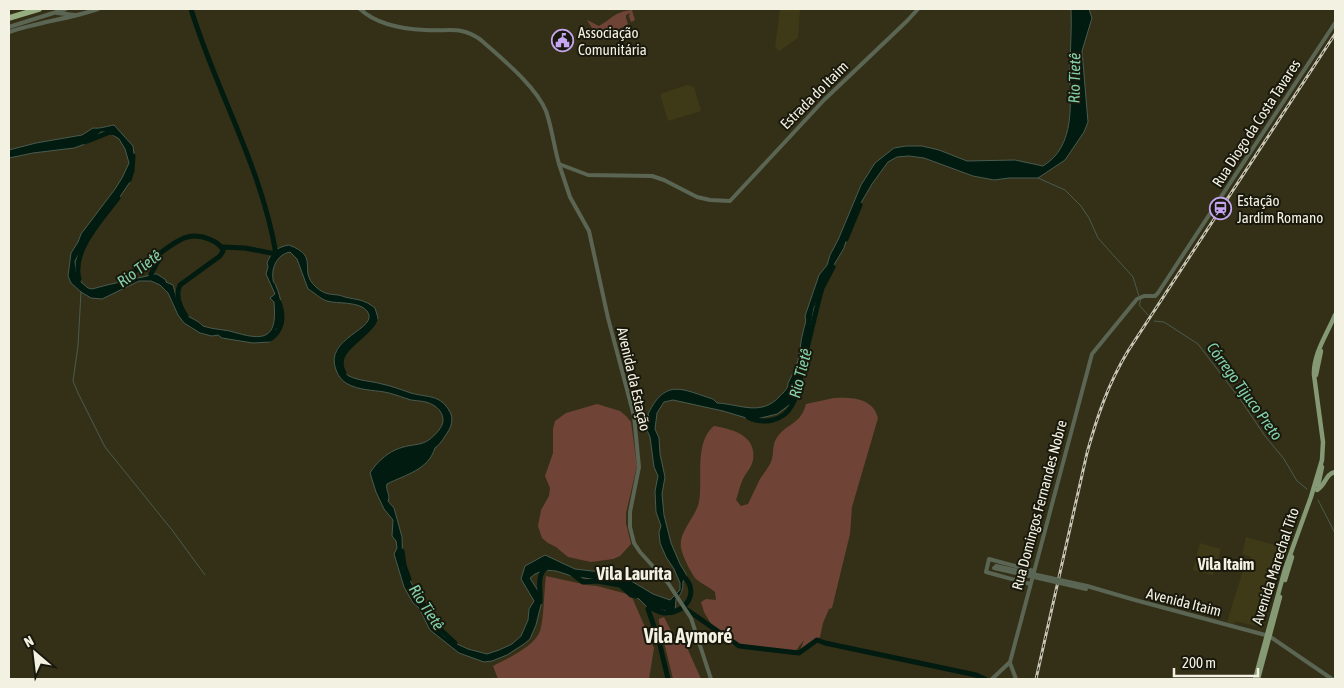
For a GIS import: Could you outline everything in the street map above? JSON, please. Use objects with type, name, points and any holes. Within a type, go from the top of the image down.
[{"type":"highway","points":[[9,18],[39,9]]},
{"type":"main road","name":"Avenida Marechal Tito","points":[[1267,635],[1289,565],[1317,490],[1323,467],[1323,442],[1315,379],[1322,346],[1335,315]]},
{"type":"main road","name":"Avenida Marechal Tito","points":[[1256,679],[1285,569],[1323,467]]},
{"type":"main road","points":[[1323,467],[1335,471]]},
{"type":"main road","points":[[1323,467],[1330,474]]},
{"type":"main road","points":[[1317,490],[1330,474],[1335,471]]},
{"type":"street","points":[[9,27],[66,9]]},
{"type":"street","points":[[9,32],[77,16],[98,9]]},
{"type":"street","name":"Avenida da Estação","points":[[360,9],[370,17],[380,21],[427,30],[462,30],[481,40],[523,78],[542,103],[570,197],[589,231],[608,318],[634,416],[639,467],[630,512],[634,543],[674,591],[688,613],[694,625],[711,679]]},
{"type":"street","name":"Estrada do Itaim","points":[[559,164],[588,175],[652,176],[697,197],[710,200],[730,200],[824,100],[908,21],[918,9]]},
{"type":"street","points":[[55,12],[77,16]]},
{"type":"street","name":"Rua Diogo da Costa Tavares","points":[[1092,354],[1141,297],[1154,296],[1158,293],[1335,23]]},
{"type":"street","name":"Rua Domingos Fernandes Nobre","points":[[993,678],[1004,670],[1010,662],[1092,354]]},
{"type":"street","points":[[1030,584],[986,572],[989,560],[1034,570]]},
{"type":"street","name":"Avenida Itaim","points":[[989,560],[995,567]]},
{"type":"street","name":"Avenida Itaim","points":[[988,567],[1086,587],[1267,635],[1332,679]]},
{"type":"street","name":"Rua Domingos Fernandes Nobre","points":[[1010,662],[1016,679]]},
{"type":"street","points":[[1004,670],[1009,669],[1012,671]]},
{"type":"shaded area","points":[[780,9],[800,9],[798,38],[779,51],[775,47]]},
{"type":"shaded area","points":[[632,10],[635,20],[631,22],[630,13],[626,15],[628,24],[599,39],[587,20],[599,26],[617,14]]},
{"type":"shaded area","points":[[687,85],[694,87],[701,111],[668,121],[660,94]]},
{"type":"shaded area","points":[[834,398],[861,400],[872,406],[878,418],[852,507],[850,534],[832,608],[829,609],[823,623],[820,637],[799,653],[804,640],[793,654],[753,647],[742,649],[727,643],[716,632],[704,612],[701,602],[706,599],[716,600],[715,592],[696,579],[687,564],[681,548],[682,536],[699,502],[700,461],[704,441],[714,426],[729,429],[747,439],[753,452],[753,460],[736,500],[741,506],[748,504],[771,462],[774,444],[778,436],[801,416],[806,404]]},
{"type":"shaded area","points":[[597,404],[620,411],[631,422],[637,466],[626,513],[626,523],[631,544],[620,556],[613,559],[591,562],[568,557],[542,538],[538,526],[541,510],[549,496],[550,488],[545,476],[553,453],[555,421],[566,413]]},
{"type":"shaded area","points":[[1246,537],[1289,549],[1278,573],[1263,628],[1235,621],[1234,624],[1227,622],[1244,567],[1248,568],[1251,557],[1242,554]]},
{"type":"shaded area","points":[[1200,543],[1221,549],[1213,575],[1193,570]]},
{"type":"shaded area","points":[[546,576],[631,595],[654,648],[649,679],[498,679],[493,666],[527,647],[533,642],[540,631]]},
{"type":"shaded area","points":[[664,617],[673,635],[685,643],[701,679],[673,679],[659,622],[659,619]]},
{"type":"water","name":"Rio Tietê","points":[[1071,9],[1089,9],[1092,18],[1082,51],[1088,122],[1084,132],[1065,160],[1038,178],[994,180],[973,176],[924,158],[897,157],[888,162],[858,208],[844,248],[828,275],[814,308],[805,361],[797,394],[792,403],[777,414],[753,420],[673,400],[664,402],[657,413],[655,429],[659,438],[665,477],[662,494],[664,515],[671,543],[686,574],[682,591],[676,599],[675,612],[668,616],[666,611],[651,611],[639,599],[631,595],[626,588],[616,583],[545,570],[530,578],[542,601],[536,625],[530,639],[507,655],[492,661],[484,662],[459,653],[430,630],[419,608],[413,603],[404,587],[394,554],[397,548],[396,541],[392,536],[393,520],[384,509],[370,473],[384,457],[392,452],[402,447],[423,443],[428,440],[440,429],[443,418],[439,409],[431,404],[389,393],[357,388],[340,378],[334,359],[337,349],[366,323],[369,317],[367,311],[353,304],[327,301],[308,289],[297,259],[290,252],[279,258],[273,270],[273,281],[278,290],[282,306],[283,321],[282,325],[276,329],[276,335],[270,342],[253,343],[200,333],[184,323],[178,315],[168,293],[160,285],[151,281],[139,281],[102,299],[91,298],[71,283],[68,276],[71,253],[81,234],[122,178],[129,163],[125,149],[119,139],[108,132],[101,132],[88,143],[74,148],[9,158],[9,150],[82,135],[93,128],[114,125],[133,146],[134,154],[130,182],[117,201],[112,204],[94,226],[75,261],[76,272],[82,283],[88,288],[92,289],[157,274],[173,285],[182,312],[203,326],[248,336],[263,336],[272,329],[275,313],[274,302],[270,298],[275,294],[266,274],[267,263],[275,251],[289,245],[304,254],[307,259],[308,275],[316,287],[326,293],[364,301],[375,308],[378,318],[345,351],[342,357],[342,368],[349,376],[357,379],[438,399],[446,406],[452,419],[449,430],[427,462],[416,470],[387,484],[388,501],[394,508],[402,537],[403,568],[435,625],[444,636],[468,649],[487,654],[512,644],[521,636],[528,620],[529,609],[534,601],[521,579],[525,566],[545,555],[575,569],[609,573],[623,579],[628,579],[653,594],[670,600],[680,590],[680,583],[660,543],[659,532],[661,526],[656,512],[655,491],[658,476],[654,467],[650,437],[645,426],[649,417],[648,414],[655,402],[662,395],[676,389],[713,399],[717,403],[758,408],[773,402],[784,392],[794,372],[800,353],[806,322],[805,316],[819,275],[827,265],[861,185],[875,163],[894,148],[922,146],[939,150],[967,161],[1015,160],[1043,166],[1054,157],[1066,136],[1069,123]]},
{"type":"waterway","points":[[191,9],[201,40],[250,160],[269,222],[276,254],[245,248],[222,247]]},
{"type":"waterway","name":"Rio Tietê","points":[[85,142],[110,132],[115,133]]},
{"type":"waterway","name":"Rio Tietê","points":[[129,180],[133,156]]},
{"type":"waterway","name":"Córrego Tijuco Preto","points":[[1038,178],[1065,190],[1081,206],[1098,238],[1133,277],[1139,296]]},
{"type":"waterway","name":"Rio Tietê","points":[[79,279],[78,268],[84,246],[97,225],[118,198]]},
{"type":"waterway","name":"Rio Tietê","points":[[846,239],[860,205]]},
{"type":"waterway","name":"Rio Tietê","points":[[119,286],[144,263],[180,240],[187,237],[201,236],[216,242],[223,251],[220,256],[180,285],[179,301],[186,316]]},
{"type":"waterway","points":[[151,274],[158,261],[155,257]]},
{"type":"waterway","name":"Rio Tietê","points":[[804,361],[822,288],[833,267]]},
{"type":"waterway","points":[[81,292],[78,346],[73,381],[78,393],[105,447],[172,530],[205,575]]},
{"type":"waterway","name":"Córrego Tijuco Preto","points":[[1141,299],[1139,305],[1148,315]]},
{"type":"waterway","name":"Rio Tietê","points":[[270,339],[280,327],[282,312],[279,302]]},
{"type":"waterway","name":"Rio Tietê","points":[[344,373],[341,365],[342,357],[375,320]]},
{"type":"waterway","name":"Córrego Tijuco Preto","points":[[1154,321],[1164,322],[1198,344],[1284,459],[1297,481],[1307,489]]},
{"type":"waterway","name":"Rio Tietê","points":[[748,417],[766,421],[784,415],[794,401],[802,371]]},
{"type":"waterway","name":"Córrego Tijuco Preto","points":[[1318,500],[1335,533]]},
{"type":"waterway","name":"Rio Tietê","points":[[402,551],[409,579]]},
{"type":"waterway","name":"Rio Tietê","points":[[540,602],[540,579],[546,568]]},
{"type":"waterway","name":"Rio Tietê","points":[[570,572],[583,582],[597,581],[620,585],[631,595],[636,596]]},
{"type":"waterway","name":"Rio Tietê","points":[[649,607],[664,613],[679,610],[685,606],[691,594],[690,587],[681,574]]},
{"type":"waterway","name":"Rio Tietê","points":[[416,593],[442,631],[455,643]]},
{"type":"waterway","points":[[683,607],[739,646],[799,653],[817,640],[976,675],[985,679]]},
{"type":"waterway","points":[[648,609],[659,641],[668,679]]},
{"type":"railway","points":[[1036,679],[1087,453],[1109,388],[1128,351],[1335,34]]},
{"type":"place","name":"Associação Comunitária","points":[[562,41]]},
{"type":"place","name":"Estação Jardim Romano","points":[[1221,209]]},
{"type":"district","name":"Vila Itaim","points":[[1226,564]]},
{"type":"district","name":"Vila Laurita","points":[[634,573]]},
{"type":"district","name":"Vila Aymoré","points":[[688,635]]}]
